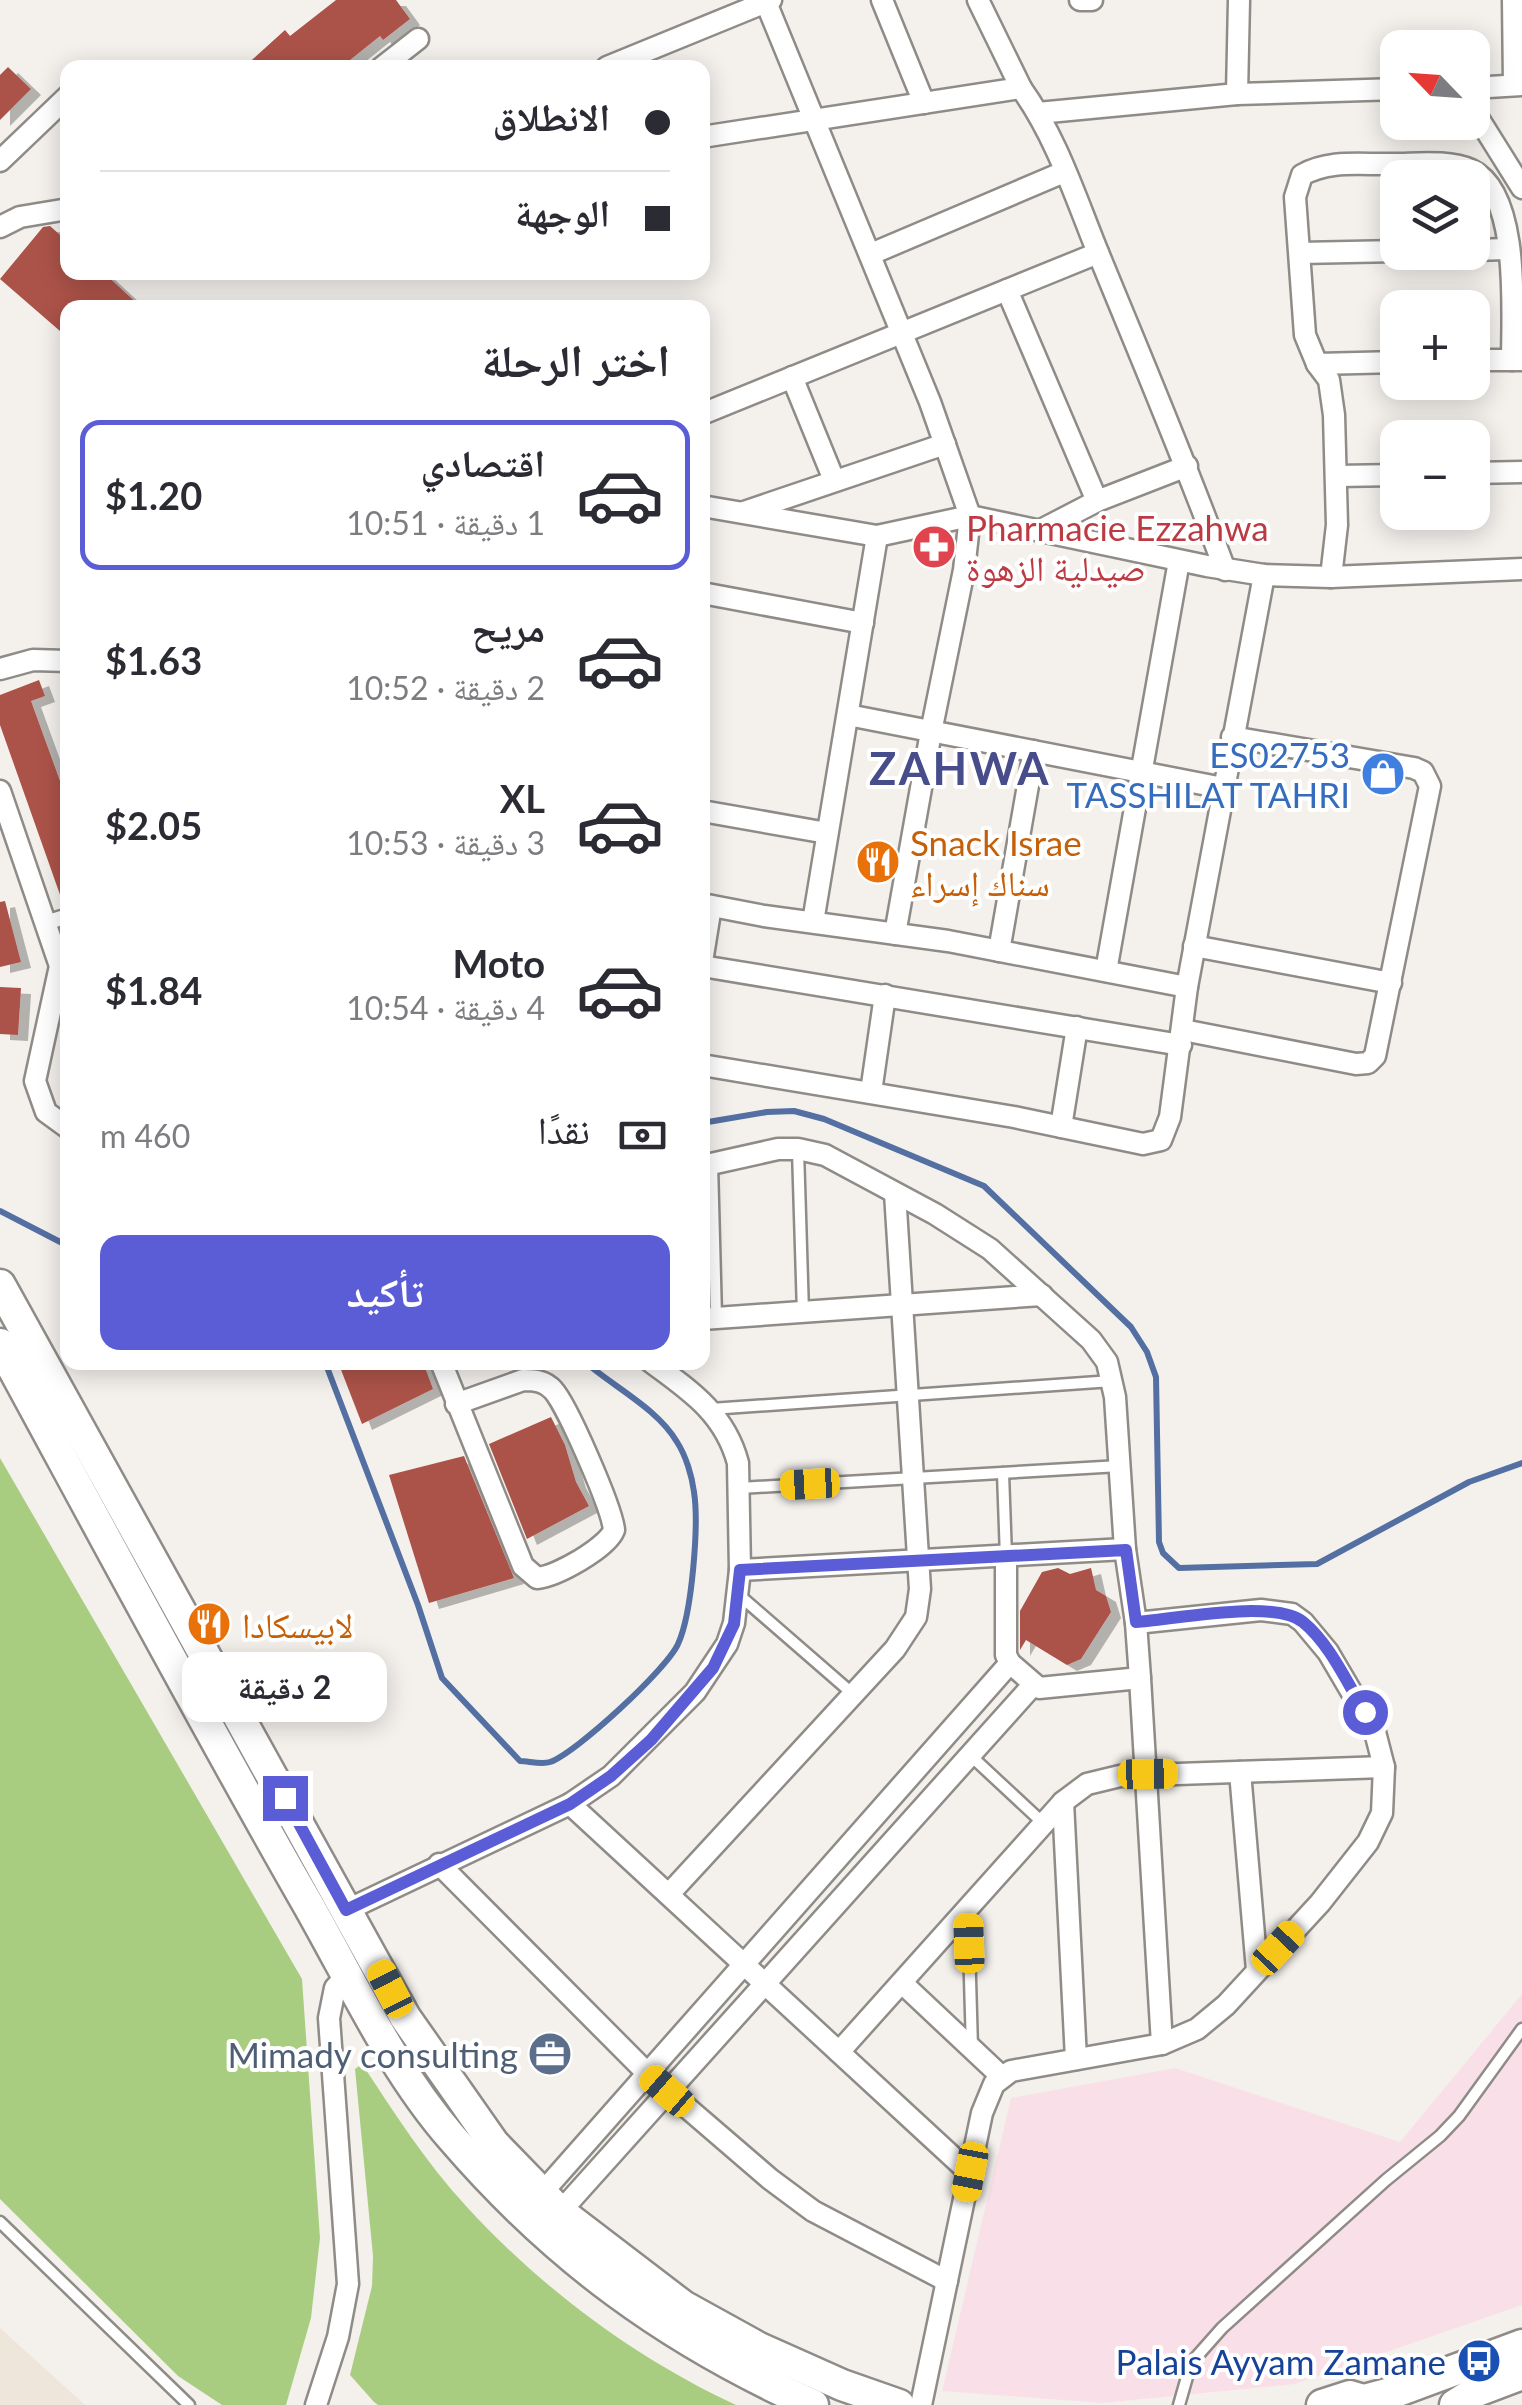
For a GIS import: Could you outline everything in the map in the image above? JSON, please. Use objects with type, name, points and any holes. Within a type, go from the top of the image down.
[{"type":"main road","points":[[0,1286],[405,2018],[494,2144],[550,2203],[683,2306],[712,2324],[842,2385],[899,2405]]},
{"type":"main road","points":[[0,1344],[184,1686],[391,2052],[427,2106],[534,2226],[652,2320],[722,2361],[813,2405]]},
{"type":"main road","points":[[1322,2405],[1350,2396],[1374,2402],[1522,2345]]},
{"type":"main road","points":[[1454,2405],[1522,2374]]},
{"type":"street","points":[[882,0],[924,103]]},
{"type":"street","points":[[978,0],[1064,172],[1187,466],[1225,570]]},
{"type":"street","points":[[1080,0],[1092,0]]},
{"type":"street","points":[[1237,94],[1238,0]]},
{"type":"street","points":[[1490,87],[1518,85],[1512,0]]},
{"type":"street","points":[[624,60],[767,1],[871,254],[970,516],[964,570],[895,934]]},
{"type":"street","points":[[391,60],[418,38]]},
{"type":"street","points":[[710,136],[1022,88]]},
{"type":"street","points":[[1038,114],[1237,94],[1380,90]]},
{"type":"street","points":[[0,161],[60,104]]},
{"type":"street","points":[[1490,137],[1522,188]]},
{"type":"street","points":[[1330,576],[1338,525],[1337,476],[1330,380],[1317,364],[1305,335],[1295,197],[1302,174],[1326,164],[1408,164],[1472,170],[1483,179],[1499,203],[1505,221],[1517,360],[1490,360]]},
{"type":"street","points":[[871,254],[1064,172]]},
{"type":"street","points":[[0,227],[20,217],[60,210]]},
{"type":"street","points":[[1490,250],[1508,249]]},
{"type":"street","points":[[1300,253],[1380,251]]},
{"type":"street","points":[[710,411],[1098,253]]},
{"type":"street","points":[[1007,290],[1097,502]]},
{"type":"street","points":[[1317,364],[1380,362]]},
{"type":"street","points":[[792,377],[834,480]]},
{"type":"street","points":[[741,513],[945,444]]},
{"type":"street","points":[[1044,529],[1097,502],[1187,466]]},
{"type":"street","points":[[1490,473],[1522,472]]},
{"type":"street","points":[[1337,476],[1380,475]]},
{"type":"street","points":[[710,507],[877,536],[970,516],[1225,570],[1264,574],[1330,576],[1522,569]]},
{"type":"street","points":[[813,922],[877,536]]},
{"type":"street","points":[[1106,971],[1179,560]]},
{"type":"street","points":[[710,1066],[871,1092],[1143,1144],[1161,1140],[1170,1118],[1186,988],[1264,574]]},
{"type":"street","points":[[710,594],[864,623]]},
{"type":"street","points":[[0,669],[32,660],[60,661]]},
{"type":"street","points":[[848,714],[1223,788]]},
{"type":"street","points":[[710,965],[1077,1028],[1182,1037],[1368,1063],[1378,1050],[1427,803],[1428,778],[1414,768],[1232,736]]},
{"type":"street","points":[[999,951],[1034,751]]},
{"type":"street","points":[[0,791],[45,923],[60,954]]},
{"type":"street","points":[[710,812],[827,833]]},
{"type":"street","points":[[710,905],[999,951],[1186,988]]},
{"type":"street","points":[[45,923],[60,918]]},
{"type":"street","points":[[1194,946],[1391,984]]},
{"type":"street","points":[[60,984],[36,1081],[46,1112],[60,1122]]},
{"type":"street","points":[[871,1092],[885,995]]},
{"type":"street","points":[[1062,1127],[1077,1028]]},
{"type":"street","points":[[710,1163],[756,1151],[798,1149],[826,1155],[990,1249],[1101,1351],[1112,1381],[1136,1622],[1162,2044]]},
{"type":"street","points":[[669,1894],[896,1650],[916,1617],[920,1589],[895,1193]]},
{"type":"street","points":[[710,1319],[1042,1295]]},
{"type":"street","points":[[444,1370],[456,1404],[523,1566],[529,1573],[537,1578],[551,1576],[607,1543],[614,1530],[610,1508],[561,1403],[549,1386],[524,1380],[456,1404]]},
{"type":"street","points":[[346,1910],[570,1804],[611,1776],[695,1692],[727,1644],[739,1595],[740,1570],[740,1488],[733,1442],[711,1409],[661,1370]]},
{"type":"street","points":[[740,1570],[1126,1550]]},
{"type":"street","points":[[1006,1558],[1005,1649],[1010,1664],[1033,1685],[1048,1690],[1140,1678]]},
{"type":"street","points":[[921,2405],[987,2096],[1001,2076],[1162,2044],[1211,2018],[1320,1903],[1374,1832],[1382,1813],[1384,1767],[1376,1732],[1314,1632],[1292,1614],[1261,1610],[1136,1622]]},
{"type":"street","points":[[550,2203],[648,2074],[1010,1664]]},
{"type":"street","points":[[550,2203],[667,2091],[1033,1685]]},
{"type":"street","points":[[838,2052],[1042,1822],[1087,1784],[1148,1774],[1384,1767]]},
{"type":"street","points":[[1240,1772],[1256,1970]]},
{"type":"street","points":[[1063,1802],[1076,2059]]},
{"type":"street","points":[[570,1804],[970,2172]]},
{"type":"street","points":[[439,1864],[648,2074],[770,2179],[812,2211],[948,2281]]},
{"type":"street","points":[[316,2405],[341,2324],[348,2284],[329,2018],[335,1988],[348,1974]]},
{"type":"street","points":[[902,1983],[1001,2076]]},
{"type":"lane","points":[[798,1149],[803,1314]]},
{"type":"lane","points":[[711,1409],[1112,1381]]},
{"type":"lane","points":[[740,1488],[1120,1466]]},
{"type":"lane","points":[[1003,1473],[1006,1558]]},
{"type":"lane","points":[[739,1595],[854,1695]]},
{"type":"lane","points":[[970,1755],[1042,1822]]},
{"type":"lane","points":[[968,1907],[972,2049]]},
{"type":"lane","points":[[1179,2405],[1191,2363],[1222,2328],[1440,2136],[1522,2029]]},
{"type":"lane","points":[[0,2222],[189,2405]]},
{"type":"shaded area","points":[[1522,1994],[1522,2305],[1295,2384],[1102,2403],[942,2391],[1011,2098],[1175,2068],[1400,2142]]},
{"type":"shaded area","points":[[0,2328],[85,2405],[0,2405]]},
{"type":"green space","points":[[0,1458],[302,1979],[320,2238],[311,2318],[286,2405],[222,2405],[178,2376],[0,2199]]},
{"type":"green space","points":[[362,2064],[437,2172],[526,2265],[626,2343],[736,2405],[374,2402],[350,2375],[372,2286],[373,2256],[355,2069]]},
{"type":"building","points":[[336,0],[396,0],[410,19],[350,60],[252,60],[285,30],[290,36]]},
{"type":"building","points":[[8,67],[31,89],[0,120],[0,75]]},
{"type":"building","points":[[50,226],[60,235],[60,280],[112,280],[133,300],[60,300],[60,331],[0,279],[43,227]]},
{"type":"building","points":[[39,680],[45,696],[31,701],[60,781],[60,895],[0,725],[0,695]]},
{"type":"building","points":[[5,901],[21,962],[0,967],[0,902]]},
{"type":"building","points":[[0,987],[21,988],[18,1035],[0,1034]]},
{"type":"building","points":[[341,1370],[426,1370],[433,1389],[362,1424]]},
{"type":"building","points":[[551,1417],[589,1506],[527,1539],[489,1444]]},
{"type":"building","points":[[464,1456],[514,1578],[429,1603],[389,1475]]},
{"type":"building","points":[[1058,1568],[1070,1574],[1091,1568],[1096,1590],[1106,1596],[1111,1612],[1081,1659],[1067,1665],[1026,1640],[1020,1650],[1020,1611],[1042,1572]]},
{"type":"waterway","points":[[710,1122],[794,1111],[824,1119],[984,1186],[1131,1327],[1147,1352],[1156,1377],[1159,1542],[1163,1553],[1179,1568],[1317,1564],[1469,1482],[1522,1463]]},
{"type":"waterway","points":[[0,1211],[60,1242]]},
{"type":"waterway","points":[[328,1370],[442,1678],[520,1761],[543,1763],[563,1755],[599,1727],[670,1656],[683,1630],[693,1569],[694,1492],[680,1448],[659,1419],[596,1370]]},
{"type":"place","name":"Pharmacie Ezzahwa صيدلية الزهوة","points":[[934,547]]},
{"type":"place","name":"ES02753 TASSHILAT TAHRI","points":[[1383,774]]},
{"type":"place","name":"Snack Israe سناك إسراء","points":[[878,862]]},
{"type":"place","name":"لابيسكادا","points":[[209,1624]]},
{"type":"place","name":"Mimady consulting","points":[[550,2054]]},
{"type":"place","name":"Palais Ayyam Zamane","points":[[1479,2361]]},
{"type":"district","name":"ZAHWA","points":[[960,768]]},
{"type":"route","points":[[285,1798],[346,1910],[570,1804],[611,1776],[651,1740],[713,1668],[734,1624],[740,1570],[1126,1550],[1136,1622],[1261,1610],[1292,1614],[1314,1632],[1365,1712]]}]
